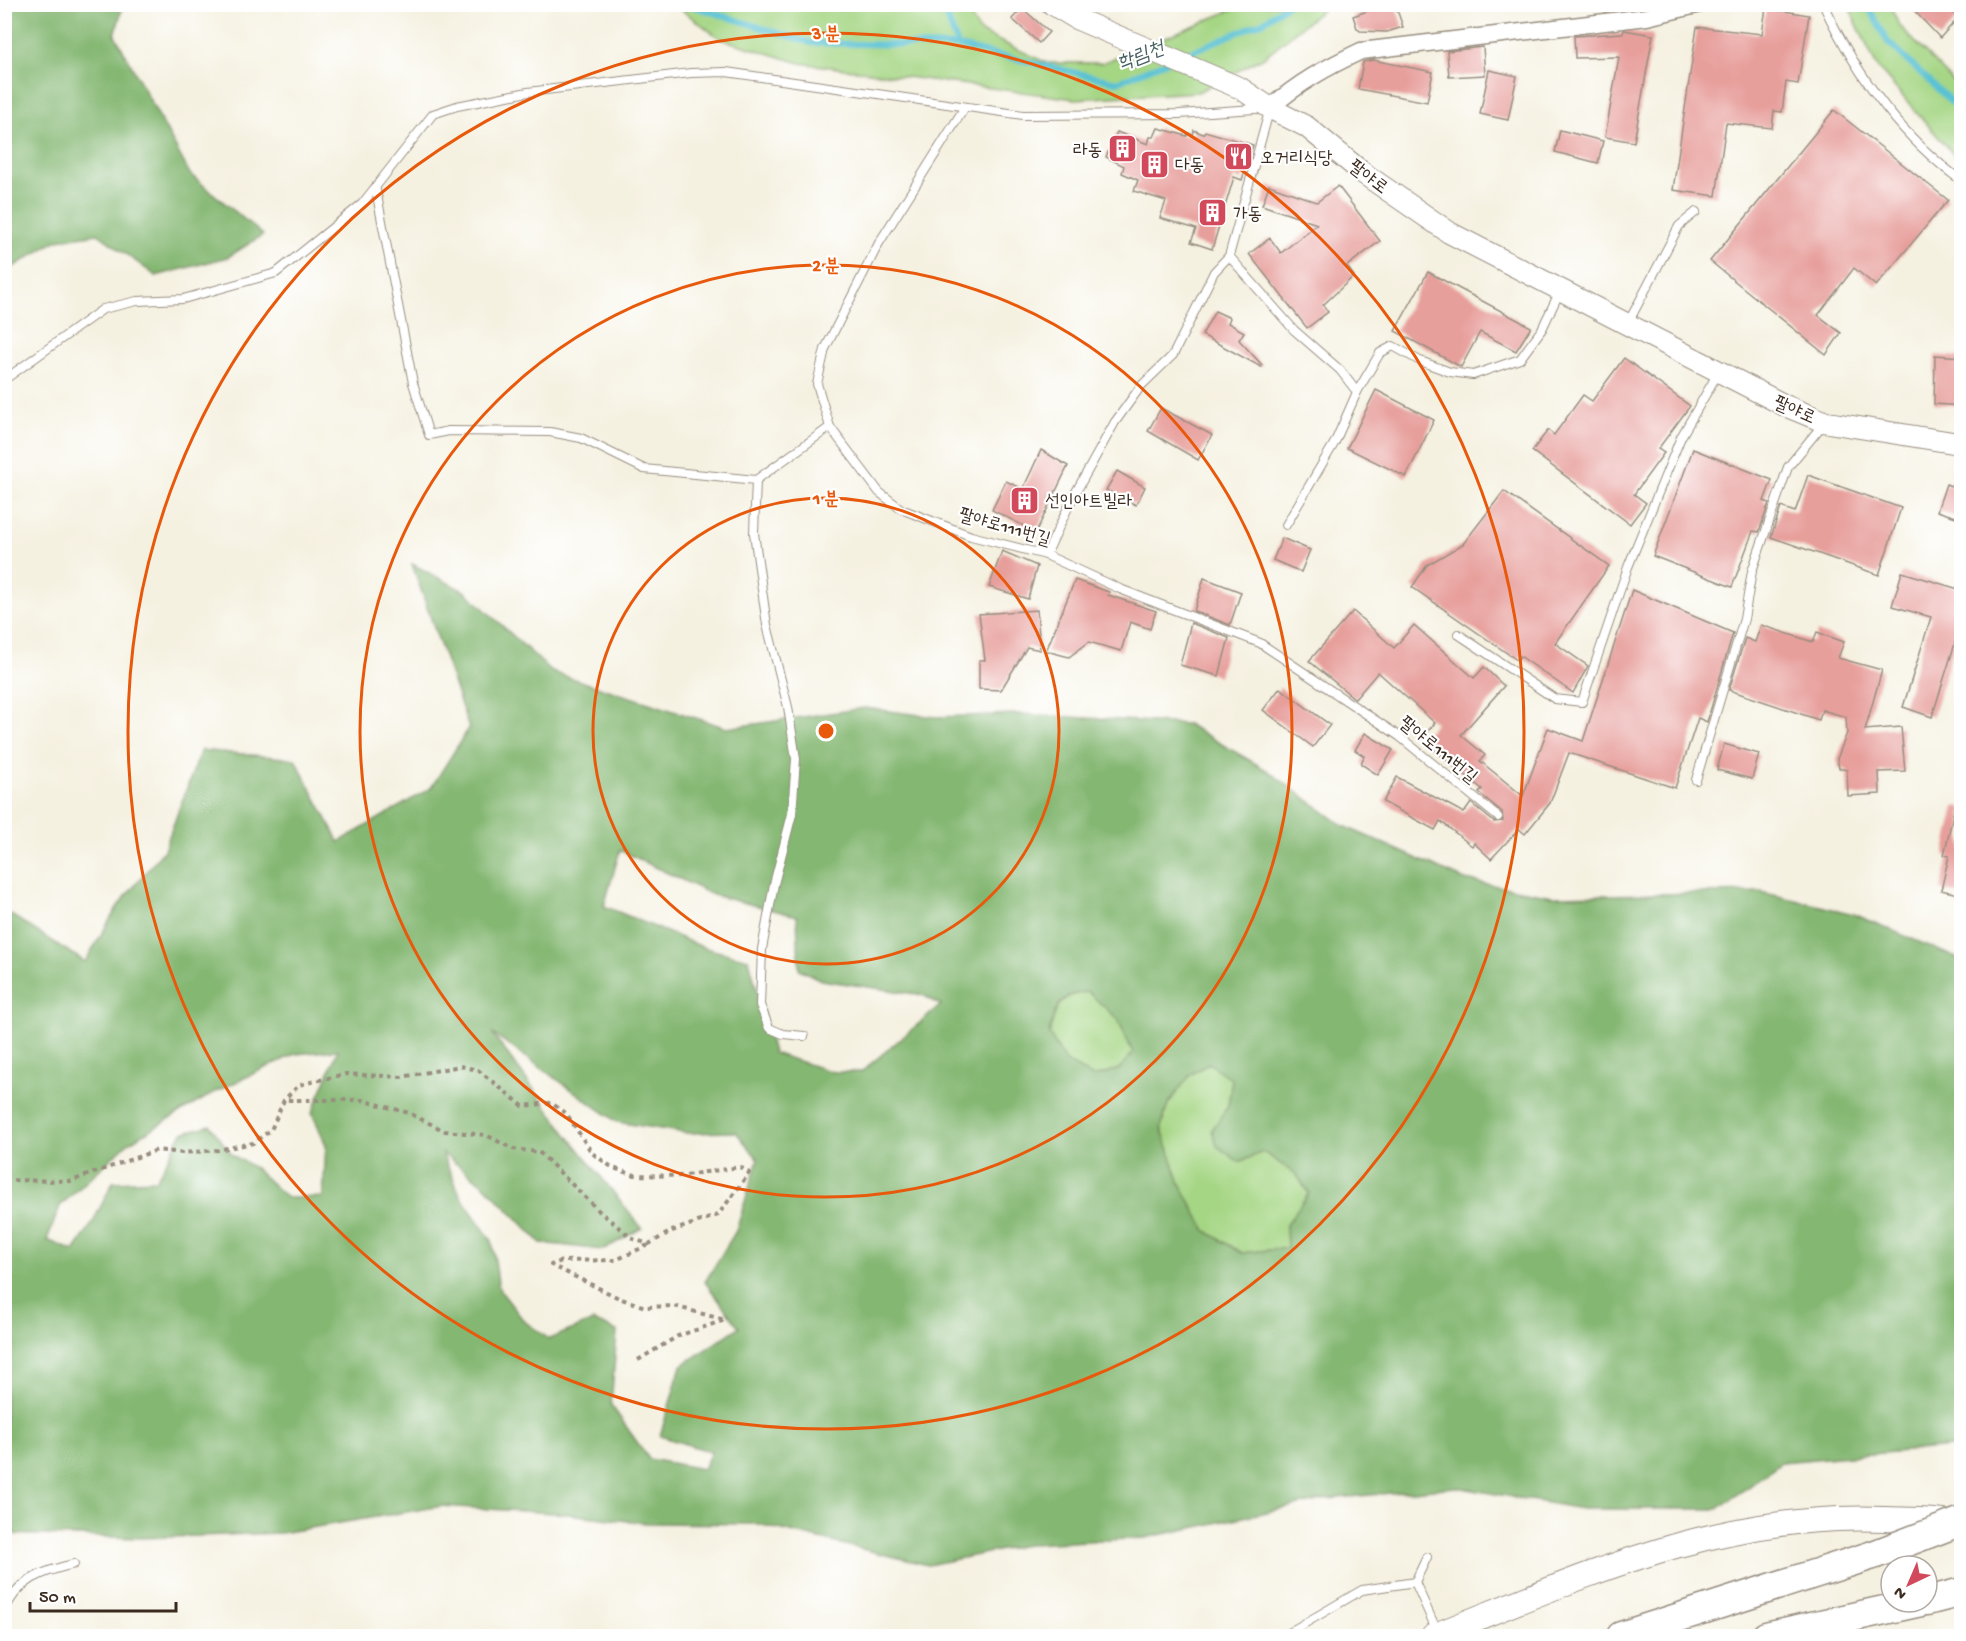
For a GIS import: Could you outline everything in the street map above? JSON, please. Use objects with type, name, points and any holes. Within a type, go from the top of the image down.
[{"type":"highway","points":[[1621,1636],[1873,1555],[1962,1521]]},
{"type":"highway","points":[[1939,1597],[1962,1592]]},
{"type":"highway","points":[[1766,1636],[1879,1611]]},
{"type":"main road","points":[[1436,1636],[1630,1558],[1711,1534],[1785,1521],[1859,1518],[1941,1521],[1962,1525]]},
{"type":"street","name":"팔야로","points":[[1052,4],[1077,20],[1240,88],[1270,108],[1307,127],[1363,173],[1450,233],[1718,372],[1825,422],[1962,444]]},
{"type":"street","points":[[1270,108],[1293,87],[1321,69],[1361,51],[1647,17],[1701,4]]},
{"type":"lane","points":[[1823,4],[1839,40],[1877,100],[1930,158],[1962,181]]},
{"type":"lane","points":[[4,380],[103,309],[137,301],[183,299],[276,273],[363,204],[433,114],[457,106],[528,92],[691,73],[726,72],[1023,115],[1179,114],[1270,108],[1229,256],[1214,272],[1173,356],[1141,386],[1115,422],[1072,499],[1046,555]]},
{"type":"lane","name":"팔야로111번길","points":[[965,107],[879,243],[825,349],[817,384],[830,427],[879,492],[901,509],[971,536],[1046,555],[1120,589],[1260,643],[1399,736],[1498,817]]},
{"type":"lane","points":[[376,190],[413,383],[429,435],[449,431],[550,432],[581,438],[644,469],[682,475],[756,480],[830,427]]},
{"type":"lane","points":[[1627,326],[1679,226],[1696,212]]},
{"type":"lane","points":[[1229,256],[1294,330],[1340,370],[1357,392]]},
{"type":"lane","points":[[1286,525],[1335,442],[1357,392],[1380,353],[1393,346],[1440,368],[1473,375],[1520,359],[1542,328],[1560,291]]},
{"type":"lane","points":[[1458,634],[1555,699],[1582,702],[1628,567],[1681,436],[1718,372]]},
{"type":"lane","name":"팔야로","points":[[1696,780],[1744,619],[1752,571],[1788,467],[1825,422]]},
{"type":"lane","points":[[756,480],[754,533],[767,625],[788,707],[796,759],[792,814],[774,884],[762,949],[760,1005],[769,1028],[783,1034],[804,1036]]},
{"type":"lane","points":[[1427,1557],[1415,1582],[1436,1636]]},
{"type":"lane","points":[[4,1612],[23,1582],[49,1569],[74,1564]]},
{"type":"lane","points":[[1283,1636],[1362,1590],[1415,1582]]},
{"type":"path","points":[[4,1180],[72,1181],[157,1150],[200,1152],[253,1143],[271,1130],[284,1100],[299,1085],[345,1074],[402,1077],[460,1066],[478,1070],[523,1106],[550,1103],[566,1113],[592,1153],[614,1168],[646,1175],[679,1176],[740,1167],[749,1173],[718,1215],[672,1231],[616,1260],[562,1261],[551,1264],[619,1298],[645,1307],[674,1306],[725,1320],[678,1336],[638,1360]]},
{"type":"path","points":[[284,1100],[362,1100],[409,1113],[445,1131],[486,1135],[513,1149],[539,1152],[600,1212],[633,1239],[649,1244]]},
{"type":"green space","points":[[5,4],[123,5],[115,35],[190,174],[263,235],[228,257],[156,276],[98,234],[57,240],[5,272]]},
{"type":"green space","points":[[761,4],[846,10],[852,5],[964,5],[980,32],[1047,63],[1102,63],[1244,5],[1328,5],[1264,57],[1198,92],[1075,99],[800,63],[721,39],[675,5]]},
{"type":"green space","points":[[1848,5],[1890,5],[1899,25],[1961,90],[1961,163],[1877,67]]},
{"type":"green space","points":[[412,564],[466,592],[552,672],[727,728],[865,708],[936,717],[1020,714],[1187,724],[1268,771],[1344,826],[1465,880],[1553,896],[1761,892],[1854,914],[1961,960],[1961,1446],[1781,1462],[1718,1509],[1582,1509],[1456,1487],[1327,1499],[1145,1538],[1031,1544],[928,1565],[758,1524],[645,1523],[568,1514],[442,1506],[280,1533],[141,1538],[5,1534],[5,911],[85,962],[118,906],[164,850],[201,750],[295,759],[339,842],[431,788],[469,728]],"holes":[[[620,850],[713,895],[797,916],[799,969],[821,980],[923,995],[941,1005],[861,1072],[833,1072],[773,1053],[749,959],[705,948],[604,906]],[[1088,992],[1118,1019],[1133,1053],[1119,1069],[1093,1077],[1065,1061],[1049,1034],[1060,1004],[1064,999],[1078,993]],[[492,1033],[617,1122],[686,1133],[736,1132],[758,1159],[736,1231],[705,1282],[739,1327],[681,1366],[660,1436],[711,1452],[703,1469],[649,1459],[611,1405],[617,1331],[593,1321],[549,1339],[524,1321],[499,1289],[492,1241],[461,1197],[442,1153],[483,1184],[541,1243],[603,1250],[642,1228],[566,1133]],[[338,1050],[312,1113],[326,1145],[323,1197],[287,1198],[255,1168],[232,1155],[210,1125],[182,1133],[156,1180],[113,1182],[92,1224],[74,1251],[47,1240],[60,1206],[128,1143],[217,1091],[295,1054]],[[1209,1063],[1232,1080],[1228,1106],[1212,1130],[1217,1146],[1239,1162],[1263,1152],[1296,1174],[1309,1193],[1286,1225],[1287,1248],[1242,1253],[1206,1231],[1180,1184],[1161,1127],[1168,1104],[1190,1075]]]},
{"type":"green space","points":[[1088,992],[1118,1019],[1133,1053],[1119,1069],[1093,1077],[1065,1061],[1049,1035],[1060,1004],[1070,996]]},
{"type":"green space","points":[[1209,1063],[1232,1079],[1228,1106],[1212,1130],[1239,1162],[1263,1152],[1296,1174],[1309,1194],[1286,1225],[1287,1248],[1242,1253],[1206,1231],[1180,1184],[1161,1127],[1168,1104],[1190,1075]]},
{"type":"building","points":[[1387,4],[1395,4],[1403,27],[1387,32],[1360,31],[1357,28],[1353,16]]},
{"type":"building","points":[[1908,4],[1945,4],[1958,18],[1940,38]]},
{"type":"building","points":[[1022,8],[1049,32],[1039,43],[1012,19]]},
{"type":"building","points":[[1766,8],[1809,15],[1798,84],[1786,82],[1782,112],[1774,111],[1772,128],[1726,123],[1716,196],[1673,190],[1697,27],[1762,34]]},
{"type":"building","points":[[1624,30],[1653,35],[1634,142],[1605,137],[1619,57],[1575,58],[1574,36],[1623,33]]},
{"type":"building","points":[[1483,47],[1485,75],[1449,77],[1447,51]]},
{"type":"building","points":[[1373,60],[1433,72],[1427,102],[1358,89],[1363,62]]},
{"type":"building","points":[[1489,70],[1517,76],[1508,120],[1480,114]]},
{"type":"building","points":[[1834,110],[1948,200],[1876,286],[1854,268],[1818,315],[1841,333],[1826,355],[1710,261]]},
{"type":"building","points":[[1158,128],[1187,136],[1188,133],[1193,135],[1194,130],[1203,134],[1205,131],[1253,145],[1242,180],[1234,177],[1212,249],[1191,242],[1196,229],[1160,218],[1166,201],[1134,191],[1138,180],[1122,173],[1124,166],[1106,157],[1117,132],[1148,144],[1150,137],[1154,137]]},
{"type":"building","points":[[1560,130],[1603,141],[1598,163],[1555,152]]},
{"type":"building","points":[[1269,185],[1317,202],[1338,186],[1380,241],[1347,266],[1354,276],[1323,305],[1328,312],[1307,328],[1249,254],[1270,238],[1281,253],[1317,224],[1262,205]]},
{"type":"building","points":[[1428,272],[1531,327],[1516,351],[1480,332],[1461,367],[1395,331]]},
{"type":"building","points":[[1215,311],[1230,318],[1228,323],[1244,332],[1239,340],[1262,365],[1261,367],[1202,335]]},
{"type":"building","points":[[1935,355],[1962,357],[1962,406],[1934,404]]},
{"type":"building","points":[[1624,358],[1690,406],[1658,449],[1664,453],[1634,494],[1646,503],[1630,524],[1532,451],[1548,430],[1554,435],[1583,395],[1592,401]]},
{"type":"building","points":[[1376,390],[1434,420],[1406,477],[1347,448]]},
{"type":"building","points":[[1161,408],[1212,435],[1198,460],[1148,431]]},
{"type":"building","points":[[1693,449],[1772,480],[1764,501],[1769,503],[1759,532],[1753,531],[1732,587],[1653,556]]},
{"type":"building","name":"선인아트빌라","points":[[1041,450],[1068,466],[1036,532],[992,510],[1006,481],[1023,489]]},
{"type":"building","points":[[1117,471],[1145,487],[1136,505],[1106,490]]},
{"type":"building","points":[[1808,475],[1901,508],[1879,575],[1771,537],[1781,507],[1795,512]]},
{"type":"building","points":[[1946,484],[1962,490],[1962,519],[1937,511]]},
{"type":"building","points":[[1504,491],[1609,566],[1555,643],[1588,666],[1573,693],[1520,656],[1517,660],[1412,587],[1427,565],[1463,544]]},
{"type":"building","points":[[1282,538],[1310,550],[1301,572],[1273,560]]},
{"type":"building","points":[[1002,551],[1037,566],[1028,599],[989,587]]},
{"type":"building","points":[[1902,572],[1962,590],[1962,621],[1932,717],[1903,707],[1931,617],[1892,606]]},
{"type":"building","points":[[1204,578],[1241,592],[1230,625],[1194,611]]},
{"type":"building","points":[[1075,580],[1109,592],[1108,595],[1156,611],[1150,629],[1130,622],[1121,651],[1089,642],[1069,657],[1046,651]]},
{"type":"building","points":[[1632,590],[1733,633],[1707,722],[1698,718],[1675,788],[1569,753],[1550,803],[1525,834],[1519,829],[1491,859],[1474,843],[1472,846],[1440,821],[1435,830],[1383,802],[1397,777],[1464,813],[1471,803],[1494,822],[1503,821],[1502,812],[1479,793],[1482,789],[1421,739],[1435,723],[1378,672],[1355,699],[1309,661],[1353,611],[1394,648],[1414,625],[1474,678],[1484,667],[1504,686],[1461,735],[1485,755],[1480,761],[1523,796],[1548,728],[1583,741]]},
{"type":"building","points":[[1037,610],[1040,650],[1027,647],[1001,690],[979,689],[979,660],[985,660],[979,614]]},
{"type":"building","points":[[1191,623],[1229,638],[1219,676],[1180,665]]},
{"type":"building","points":[[1761,625],[1813,642],[1817,632],[1844,642],[1838,658],[1882,670],[1865,730],[1901,727],[1905,771],[1879,772],[1880,794],[1848,796],[1847,770],[1839,768],[1837,759],[1847,733],[1846,717],[1822,710],[1819,720],[1729,690],[1745,638],[1755,642]]},
{"type":"building","points":[[1280,688],[1330,725],[1313,747],[1263,710]]},
{"type":"building","points":[[1365,733],[1393,750],[1378,775],[1361,764],[1364,756],[1355,750]]},
{"type":"building","points":[[1724,744],[1759,754],[1752,779],[1717,770]]},
{"type":"building","points":[[1955,806],[1962,807],[1962,895],[1941,890],[1949,856],[1944,855]]},
{"type":"waterway","points":[[685,4],[811,43],[958,46],[1117,82],[1166,62]]},
{"type":"waterway","points":[[942,4],[958,46]]},
{"type":"waterway","name":"학림천","points":[[1178,57],[1263,22],[1288,4]]},
{"type":"waterway","name":"학림천","points":[[1867,4],[1887,41],[1962,112]]},
{"type":"place","name":"라동","points":[[1123,149]]},
{"type":"place","name":"오거리식당","points":[[1239,157]]},
{"type":"place","name":"다동","points":[[1154,164]]},
{"type":"place","name":"가동","points":[[1212,213]]},
{"type":"place","name":"선인아트빌라","points":[[1024,500]]}]
